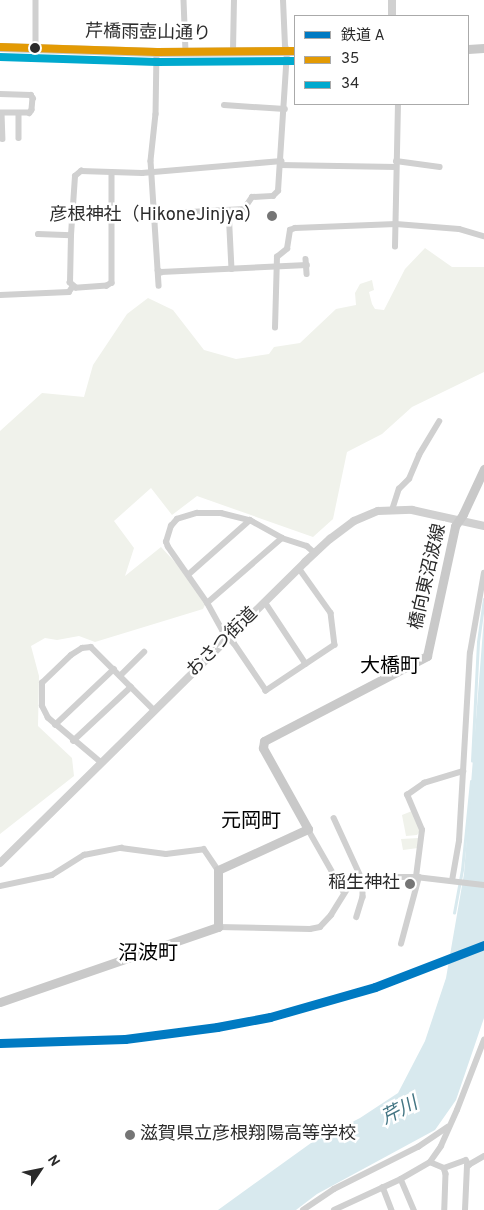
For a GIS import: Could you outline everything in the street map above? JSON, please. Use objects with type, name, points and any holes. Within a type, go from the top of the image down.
[{"type":"main road","name":"芹橋雨壺山通り","points":[[0,47],[157,52],[291,51]]},
{"type":"main road","points":[[469,48],[484,48]]},
{"type":"main road","name":"橋向東沼波線","points":[[308,829],[263,748],[264,741],[427,656],[454,526],[463,514],[484,469]]},
{"type":"main road","points":[[0,1002],[218,927],[218,870],[308,829]]},
{"type":"street","points":[[36,0],[36,48]]},
{"type":"street","points":[[184,0],[186,52]]},
{"type":"street","points":[[233,51],[234,0]]},
{"type":"street","points":[[154,214],[244,210],[252,197],[276,195],[281,163],[284,109],[291,51],[285,46],[283,0]]},
{"type":"street","points":[[392,0],[392,15]]},
{"type":"street","points":[[157,52],[151,172],[160,286]]},
{"type":"street","points":[[0,94],[31,94],[33,98],[30,113],[1,112],[3,138]]},
{"type":"street","points":[[224,105],[284,109]]},
{"type":"street","points":[[396,247],[398,105]]},
{"type":"street","points":[[18,112],[19,138]]},
{"type":"street","points":[[112,173],[112,282],[107,286],[76,288],[70,283],[71,235],[75,176],[81,171],[112,173],[151,172],[281,163],[396,164],[440,167]]},
{"type":"street","points":[[229,210],[232,269]]},
{"type":"street","points":[[275,328],[277,257],[287,249],[290,230],[295,228],[396,224],[450,227],[484,236]]},
{"type":"street","points":[[38,234],[71,235]]},
{"type":"street","points":[[158,270],[161,272],[232,269],[306,262],[307,274]]},
{"type":"street","points":[[0,295],[69,292],[73,286]]},
{"type":"street","points":[[392,510],[398,489],[409,479],[419,455],[439,422]]},
{"type":"street","name":"おさつ街道","points":[[0,863],[100,762],[315,552],[362,516],[378,511],[412,510],[484,526]]},
{"type":"street","points":[[299,568],[331,612],[335,645],[266,691],[229,637],[223,632],[208,603],[166,542],[171,526],[177,519],[197,513],[221,513],[250,520],[282,538],[307,546],[315,552]]},
{"type":"street","points":[[188,574],[250,520]]},
{"type":"street","points":[[208,603],[282,538]]},
{"type":"street","points":[[455,882],[470,653],[484,573]]},
{"type":"street","points":[[265,602],[306,664]]},
{"type":"street","points":[[100,762],[48,718],[42,700],[42,683],[82,648],[91,647],[154,710]]},
{"type":"street","points":[[120,676],[144,652]]},
{"type":"street","points":[[56,725],[114,669]]},
{"type":"street","points":[[74,741],[131,687]]},
{"type":"street","points":[[401,944],[418,877],[422,830],[407,795],[424,783],[463,771]]},
{"type":"street","points":[[334,818],[364,888],[357,917]]},
{"type":"street","points":[[308,829],[344,892]]},
{"type":"street","points":[[0,886],[52,875],[84,855],[121,848],[166,854],[204,849],[218,870]]},
{"type":"street","points":[[218,927],[310,929],[320,927],[331,915],[350,884],[360,877],[377,875],[418,877],[484,885]]},
{"type":"street","points":[[334,1210],[401,1179],[430,1162],[441,1146],[483,1044]]},
{"type":"street","points":[[302,1210],[334,1189],[418,1147],[448,1126]]},
{"type":"street","points":[[469,1164],[484,1156]]},
{"type":"street","points":[[430,1162],[444,1168],[466,1160],[469,1164]]},
{"type":"street","points":[[465,1210],[469,1164]]},
{"type":"street","points":[[444,1168],[446,1174],[445,1210]]},
{"type":"street","points":[[401,1179],[414,1210]]},
{"type":"street","points":[[383,1187],[392,1210]]},
{"type":"shaded area","points":[[425,248],[452,267],[484,267],[484,372],[412,407],[382,434],[347,452],[333,519],[313,537],[197,496],[172,515],[151,488],[114,521],[134,548],[125,576],[161,547],[187,575],[205,605],[203,609],[95,642],[79,636],[57,640],[45,638],[31,646],[39,676],[38,726],[72,758],[74,776],[0,834],[0,431],[42,393],[84,397],[93,365],[127,314],[148,298],[173,310],[204,350],[236,359],[269,354],[274,347],[300,343],[336,309],[356,305],[355,293],[360,284],[372,280],[374,290],[369,292],[372,304],[375,309],[384,310],[405,269]]},
{"type":"shaded area","points":[[412,811],[420,831],[417,835],[406,836],[402,815]]},
{"type":"shaded area","points":[[419,838],[418,848],[403,850],[401,839]]},
{"type":"water","name":"芹川","points":[[484,617],[484,1018],[456,1100],[435,1130],[317,1194],[296,1210],[218,1210],[311,1143],[360,1118],[398,1093],[425,1041],[446,978],[464,874]]},
{"type":"waterway","points":[[472,761],[478,642],[484,599]]},
{"type":"waterway","points":[[454,913],[462,870],[471,781]]},
{"type":"rail line","name":"A","points":[[0,1043],[125,1039],[217,1027],[270,1017],[375,987],[484,945]]},
{"type":"transit line","name":"35","points":[[0,47],[157,52],[294,51]]},
{"type":"transit line","name":"34","points":[[0,57],[157,62],[294,61]]},
{"type":"place","name":"彦根神社（HikoneJinjya）","points":[[272,216]]},
{"type":"place","name":"稲生神社","points":[[410,884]]},
{"type":"place","name":"滋賀県立彦根翔陽高等学校","points":[[130,1135]]},
{"type":"district","name":"大橋町","points":[[390,667]]},
{"type":"district","name":"元岡町","points":[[251,822]]},
{"type":"district","name":"沼波町","points":[[148,954]]}]
